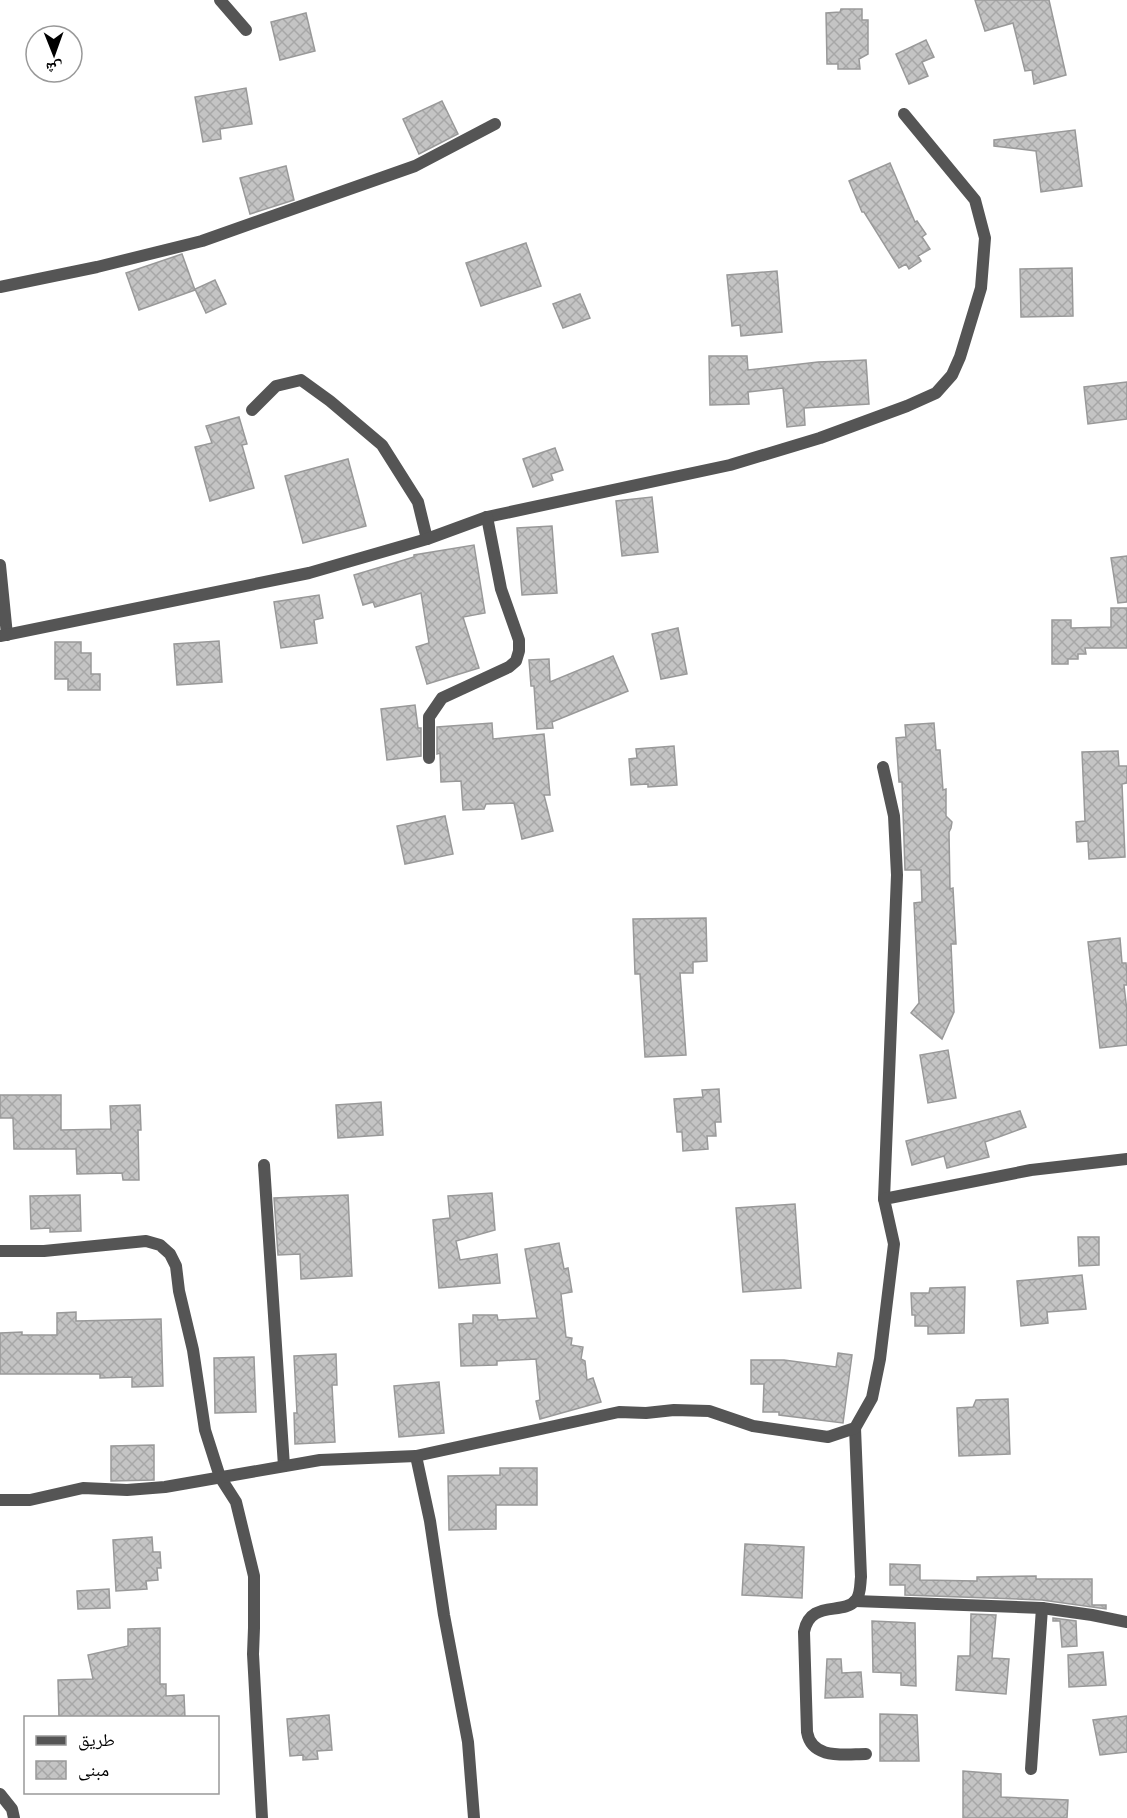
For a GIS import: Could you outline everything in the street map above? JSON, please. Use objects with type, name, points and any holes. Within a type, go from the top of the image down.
[{"type":"street","points":[[220,0],[246,30]]},
{"type":"street","points":[[0,565],[3,636],[309,573],[427,539],[487,517],[730,465],[820,438],[936,393],[952,375],[960,357],[981,288],[985,238],[975,200],[904,114]]},
{"type":"street","points":[[0,287],[97,267],[202,240],[415,166],[495,124]]},
{"type":"street","points":[[252,410],[276,386],[301,380],[330,401],[382,445],[418,502],[427,539]]},
{"type":"street","points":[[429,758],[429,717],[442,698],[509,667],[516,661],[519,651],[519,640],[501,589],[487,517]]},
{"type":"street","points":[[866,1754],[824,1753],[812,1745],[808,1739],[804,1632],[805,1626],[814,1614],[848,1605],[855,1601],[860,1592],[855,1428],[872,1398],[882,1348],[894,1244],[884,1199],[897,875],[894,816],[883,767]]},
{"type":"street","points":[[884,1199],[1031,1170],[1127,1159]]},
{"type":"street","points":[[264,1165],[284,1466]]},
{"type":"street","points":[[0,1251],[44,1251],[146,1241],[160,1245],[170,1254],[176,1266],[179,1291],[193,1350],[205,1430],[220,1477],[236,1502],[254,1576],[253,1654],[262,1818]]},
{"type":"street","points":[[0,1500],[30,1500],[83,1488],[127,1490],[165,1487],[320,1461],[416,1456],[619,1412],[709,1411],[753,1426],[828,1437],[855,1428]]},
{"type":"street","points":[[416,1456],[430,1521],[444,1615],[468,1742],[474,1818]]},
{"type":"street","points":[[855,1601],[1042,1608],[1127,1622]]},
{"type":"street","points":[[1032,1769],[1042,1608]]},
{"type":"street","points":[[0,1794],[12,1809],[14,1818]]},
{"type":"building","points":[[975,0],[1049,0],[1066,75],[1034,84],[1032,70],[1025,71],[1013,23],[985,31]]},
{"type":"building","points":[[841,9],[862,9],[862,20],[868,20],[868,54],[859,59],[860,69],[838,69],[838,64],[827,64],[826,13],[840,12]]},
{"type":"building","points":[[306,13],[315,51],[280,60],[271,22]]},
{"type":"building","points":[[926,40],[934,57],[922,62],[928,76],[909,84],[896,54]]},
{"type":"building","points":[[246,88],[252,124],[220,129],[221,139],[203,142],[195,97]]},
{"type":"building","points":[[442,101],[458,134],[419,154],[403,119]]},
{"type":"building","points":[[1075,130],[1082,186],[1041,192],[1036,151],[994,146],[994,140]]},
{"type":"building","points":[[890,163],[915,222],[917,221],[926,234],[922,237],[930,249],[918,256],[921,261],[909,269],[906,264],[899,268],[862,212],[849,181]]},
{"type":"building","points":[[286,166],[294,200],[250,214],[240,178]]},
{"type":"building","points":[[526,243],[541,286],[481,306],[466,263]]},
{"type":"building","points":[[182,254],[195,290],[139,310],[126,273]]},
{"type":"building","points":[[1072,268],[1073,316],[1021,317],[1020,269]]},
{"type":"building","points":[[777,271],[782,332],[741,336],[740,325],[732,326],[727,275]]},
{"type":"building","points":[[215,280],[226,304],[206,313],[195,289]]},
{"type":"building","points":[[580,294],[590,318],[563,328],[553,304]]},
{"type":"building","points":[[709,356],[747,356],[748,370],[818,362],[866,360],[869,404],[804,408],[805,425],[787,427],[783,388],[748,392],[749,404],[710,405]]},
{"type":"building","points":[[1127,382],[1127,419],[1088,424],[1084,387]]},
{"type":"building","points":[[239,417],[247,444],[242,445],[254,488],[210,501],[195,447],[212,443],[206,426]]},
{"type":"building","points":[[555,448],[563,470],[551,474],[553,480],[533,487],[523,459]]},
{"type":"building","points":[[348,459],[366,526],[303,543],[285,476]]},
{"type":"building","points":[[652,497],[658,552],[622,556],[616,501]]},
{"type":"building","points":[[552,526],[557,593],[522,595],[517,528]]},
{"type":"building","points":[[474,545],[485,613],[463,617],[479,668],[427,684],[416,647],[429,643],[421,593],[375,607],[373,602],[363,605],[354,575],[414,557],[414,555]]},
{"type":"building","points":[[1127,556],[1127,602],[1118,603],[1111,558]]},
{"type":"building","points":[[319,595],[323,618],[314,620],[317,643],[281,648],[274,602]]},
{"type":"building","points":[[1111,608],[1127,608],[1127,648],[1085,648],[1086,654],[1078,654],[1078,659],[1068,659],[1068,664],[1052,664],[1052,620],[1071,620],[1071,628],[1111,627]]},
{"type":"building","points":[[678,628],[687,674],[661,679],[652,634]]},
{"type":"building","points":[[219,641],[222,682],[177,685],[174,644]]},
{"type":"building","points":[[55,642],[81,642],[81,653],[91,653],[91,674],[100,674],[100,690],[68,690],[68,679],[55,679]]},
{"type":"building","points":[[613,656],[628,691],[552,722],[553,728],[537,729],[534,686],[531,686],[529,660],[549,659],[550,682]]},
{"type":"building","points":[[415,705],[418,728],[421,728],[421,756],[387,760],[381,709]]},
{"type":"building","points":[[492,723],[493,739],[544,734],[550,795],[544,795],[553,831],[522,839],[514,803],[486,804],[484,809],[463,810],[461,781],[441,782],[440,753],[437,754],[437,727]]},
{"type":"building","points":[[934,723],[936,750],[940,750],[943,790],[946,789],[946,816],[952,822],[949,832],[950,889],[953,888],[956,944],[951,944],[954,1012],[942,1039],[911,1013],[919,1003],[914,903],[922,902],[921,870],[905,870],[902,782],[899,782],[896,738],[906,737],[905,725]]},
{"type":"building","points":[[674,746],[677,785],[648,787],[648,784],[631,785],[629,759],[637,758],[636,749]]},
{"type":"building","points":[[1118,751],[1119,766],[1127,766],[1127,783],[1122,784],[1125,857],[1089,859],[1088,841],[1077,842],[1076,822],[1085,821],[1082,752]]},
{"type":"building","points":[[445,816],[453,854],[405,864],[397,826]]},
{"type":"building","points":[[706,918],[707,961],[693,962],[693,973],[680,973],[686,1055],[645,1057],[640,974],[635,974],[633,919]]},
{"type":"building","points":[[1120,938],[1122,963],[1126,963],[1127,975],[1127,985],[1124,985],[1127,1045],[1100,1048],[1088,942]]},
{"type":"building","points":[[948,1050],[956,1098],[928,1103],[920,1055]]},
{"type":"building","points":[[719,1089],[721,1122],[715,1122],[716,1136],[707,1136],[708,1149],[683,1151],[682,1132],[677,1132],[674,1099],[703,1097],[702,1090]]},
{"type":"building","points":[[0,1095],[61,1095],[61,1130],[111,1129],[110,1106],[140,1105],[139,1180],[123,1180],[122,1173],[77,1174],[76,1149],[14,1149],[13,1118],[0,1118]]},
{"type":"building","points":[[381,1102],[383,1135],[338,1138],[336,1105]]},
{"type":"building","points":[[1020,1111],[1026,1127],[985,1142],[989,1157],[947,1168],[944,1156],[912,1165],[906,1141]]},
{"type":"building","points":[[492,1193],[495,1230],[456,1241],[460,1260],[497,1254],[500,1283],[439,1288],[433,1220],[450,1218],[448,1196]]},
{"type":"building","points":[[80,1195],[81,1231],[50,1232],[50,1228],[31,1229],[30,1196]]},
{"type":"building","points":[[348,1195],[352,1276],[301,1279],[300,1254],[278,1255],[274,1198]]},
{"type":"building","points":[[795,1204],[801,1288],[743,1292],[736,1208]]},
{"type":"building","points":[[1078,1237],[1099,1237],[1099,1265],[1079,1266]]},
{"type":"building","points":[[559,1243],[564,1269],[568,1268],[572,1292],[561,1294],[566,1337],[572,1338],[571,1345],[583,1347],[581,1359],[585,1361],[587,1380],[593,1378],[601,1402],[540,1419],[536,1401],[540,1400],[536,1359],[497,1361],[497,1365],[461,1366],[459,1324],[473,1323],[473,1315],[497,1315],[498,1320],[537,1318],[525,1249]]},
{"type":"building","points":[[1082,1275],[1086,1309],[1047,1312],[1048,1323],[1021,1326],[1017,1281]]},
{"type":"building","points":[[965,1287],[964,1333],[928,1334],[928,1326],[915,1326],[911,1293],[929,1293],[930,1288]]},
{"type":"building","points":[[76,1312],[76,1321],[161,1319],[163,1386],[132,1387],[132,1377],[100,1378],[100,1374],[0,1374],[0,1333],[57,1335],[57,1313]]},
{"type":"building","points":[[838,1353],[852,1355],[843,1423],[779,1415],[779,1412],[763,1412],[764,1384],[751,1384],[751,1360],[784,1360],[836,1367]]},
{"type":"building","points":[[336,1354],[337,1385],[332,1385],[335,1442],[295,1444],[294,1413],[297,1413],[294,1356]]},
{"type":"building","points":[[254,1357],[256,1412],[215,1413],[214,1358]]},
{"type":"building","points":[[439,1382],[444,1433],[399,1437],[394,1386]]},
{"type":"building","points":[[1008,1399],[1010,1454],[959,1456],[957,1408],[973,1407],[976,1400]]},
{"type":"building","points":[[154,1445],[154,1480],[111,1481],[111,1446]]},
{"type":"building","points":[[500,1468],[537,1468],[537,1505],[496,1505],[496,1529],[449,1530],[448,1476],[500,1475]]},
{"type":"building","points":[[152,1537],[153,1552],[160,1552],[161,1568],[157,1568],[158,1580],[146,1581],[147,1589],[116,1591],[113,1540]]},
{"type":"building","points":[[745,1544],[804,1547],[802,1598],[742,1595]]},
{"type":"building","points":[[890,1564],[920,1565],[920,1580],[977,1581],[977,1577],[1036,1576],[1036,1579],[1092,1579],[1092,1605],[1106,1605],[1106,1609],[1042,1600],[905,1595],[905,1585],[890,1585]]},
{"type":"building","points":[[109,1589],[110,1608],[78,1609],[77,1591]]},
{"type":"building","points":[[971,1614],[996,1615],[992,1658],[1009,1659],[1006,1694],[956,1690],[958,1656],[970,1656]]},
{"type":"building","points":[[1053,1618],[1076,1621],[1077,1646],[1062,1647],[1060,1621],[1053,1621]]},
{"type":"building","points":[[872,1621],[915,1623],[916,1686],[901,1685],[901,1673],[873,1672]]},
{"type":"building","points":[[160,1628],[160,1684],[166,1684],[166,1696],[184,1695],[185,1716],[59,1716],[58,1680],[93,1679],[88,1655],[128,1646],[128,1629]]},
{"type":"building","points":[[1103,1652],[1106,1685],[1069,1687],[1068,1655]]},
{"type":"building","points":[[827,1659],[841,1659],[842,1673],[861,1672],[863,1697],[825,1698]]},
{"type":"building","points":[[880,1714],[917,1715],[919,1761],[880,1761]]},
{"type":"building","points":[[329,1715],[332,1750],[317,1751],[318,1759],[303,1760],[303,1755],[290,1756],[287,1719]]},
{"type":"building","points":[[1127,1716],[1127,1752],[1100,1755],[1093,1720]]},
{"type":"building","points":[[963,1771],[1001,1774],[1001,1797],[1068,1800],[1067,1818],[963,1818]]}]
